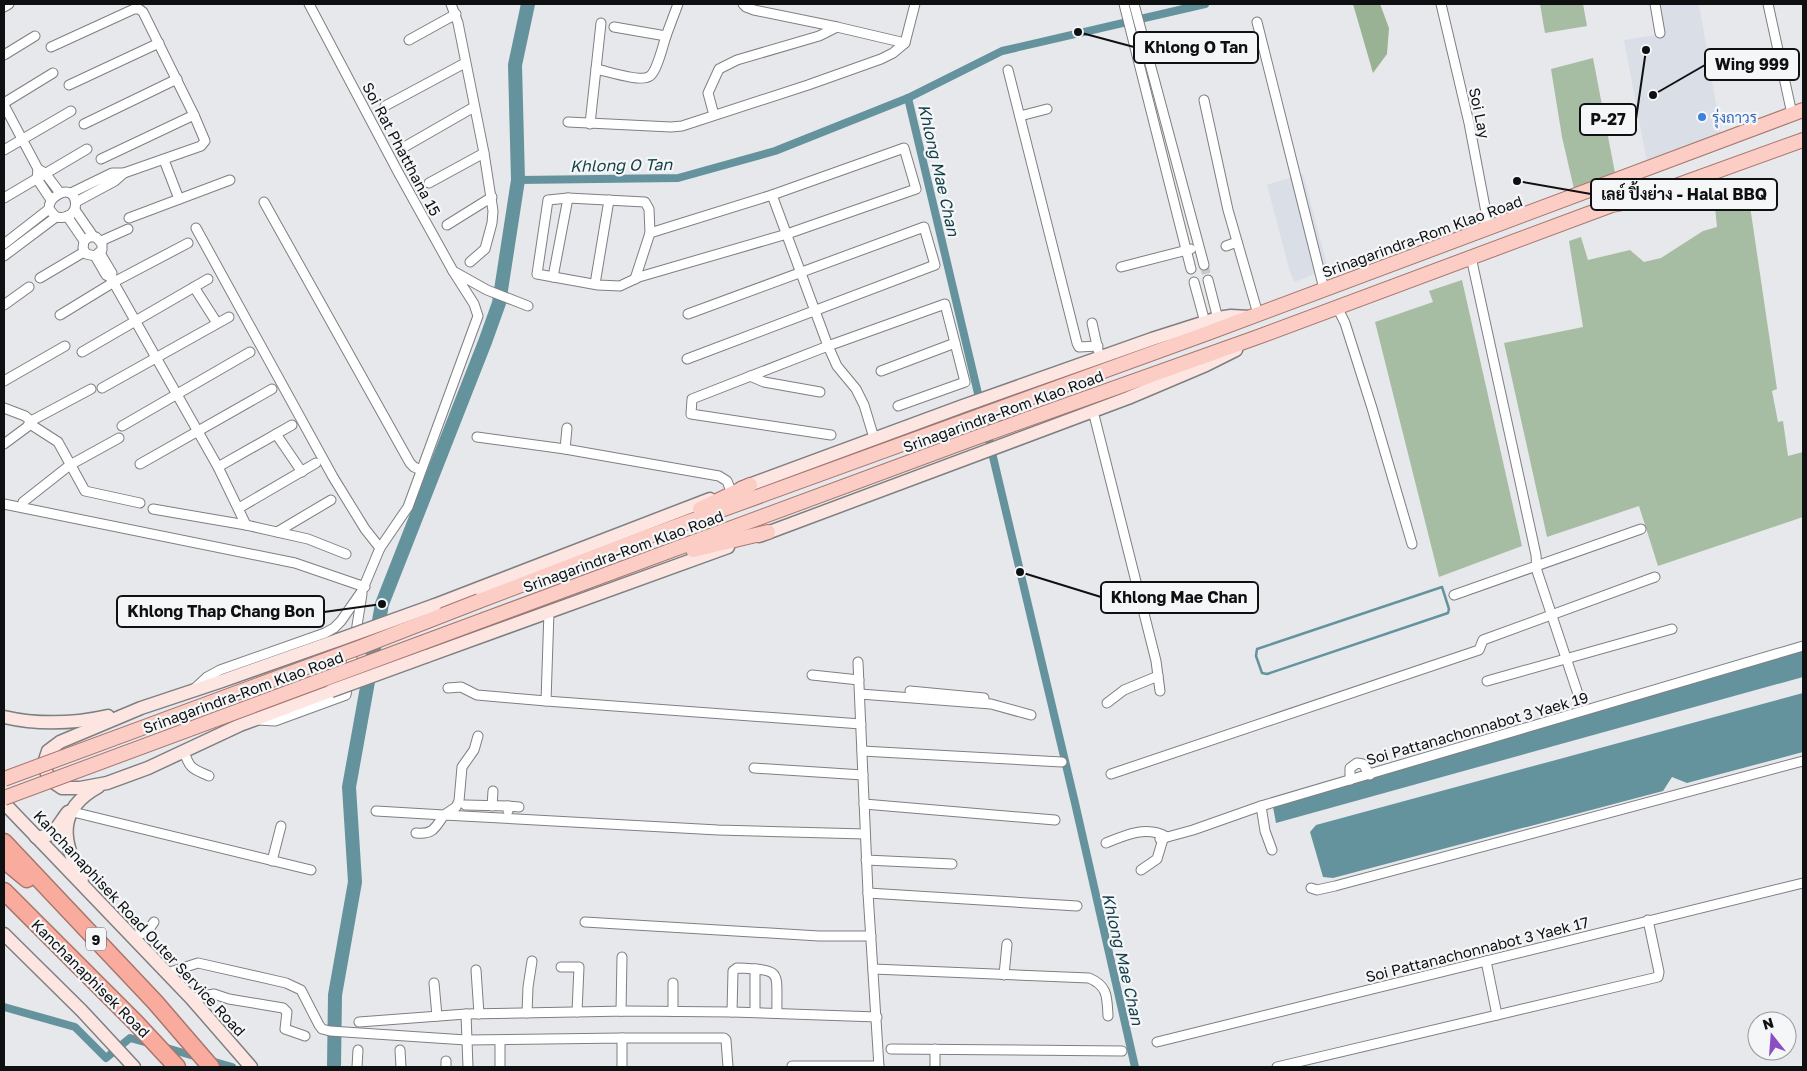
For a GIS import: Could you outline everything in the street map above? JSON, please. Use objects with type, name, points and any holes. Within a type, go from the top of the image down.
[{"type":"highway","name":"Kanchanaphisek Road","points":[[4,842],[124,967],[211,1067]]},
{"type":"highway","name":"Kanchanaphisek Road","points":[[4,860],[84,926]]},
{"type":"highway","name":"Kanchanaphisek Road","points":[[4,891],[136,1023],[177,1067]]},
{"type":"main road","name":"Srinagarindra-Rom Klao Road","points":[[141,708],[190,693],[221,676],[338,640],[435,604],[731,491],[998,394],[1099,351],[1254,316],[1798,112]]},
{"type":"main road","name":"Srinagarindra-Rom Klao Road","points":[[4,798],[1007,426],[1255,338],[1612,205],[1634,200],[1803,140]]},
{"type":"main road","name":"Srinagarindra-Rom Klao Road","points":[[4,779],[361,647],[644,538],[1002,408],[1213,326]]},
{"type":"main road","name":"Srinagarindra-Rom Klao Road","points":[[107,783],[138,772],[253,720],[1093,411],[1206,365],[1241,348],[1255,338]]},
{"type":"main road","points":[[644,538],[750,485]]},
{"type":"main road","points":[[638,562],[768,532]]},
{"type":"main road","points":[[4,717],[27,721],[60,723],[96,719],[141,708]]},
{"type":"main road","points":[[107,783],[71,788],[56,785],[47,775],[44,763],[45,756],[48,751],[60,742],[141,708]]},
{"type":"main road","points":[[36,837],[45,837],[52,834],[81,800],[107,783]]},
{"type":"main road","points":[[81,800],[67,824],[67,842],[71,857],[88,891]]},
{"type":"main road","name":"Kanchanaphisek Road Outer Service Road","points":[[4,803],[190,998],[251,1067]]},
{"type":"main road","points":[[4,934],[9,944],[82,1011],[131,1063]]},
{"type":"street","points":[[4,7],[9,4]]},
{"type":"street","name":"Soi Rat Phatthana 15","points":[[310,4],[398,172],[453,272],[474,304],[478,316],[408,507],[380,548],[363,589]]},
{"type":"street","points":[[451,4],[456,14],[492,197],[493,211],[488,241],[485,249],[470,262]]},
{"type":"street","points":[[596,69],[633,78],[650,76],[655,70],[678,4]]},
{"type":"street","points":[[743,4],[754,10],[905,44]]},
{"type":"street","points":[[568,122],[671,128],[808,85],[881,59],[905,44],[915,4]]},
{"type":"street","points":[[1124,4],[1191,269]]},
{"type":"street","points":[[1134,4],[1204,265]]},
{"type":"street","name":"Soi Lay","points":[[1442,4],[1469,123],[1489,228]]},
{"type":"street","points":[[1655,4],[1660,33]]},
{"type":"street","points":[[1768,4],[1798,112]]},
{"type":"street","points":[[40,174],[60,193],[70,193],[112,173],[124,173],[164,160],[201,146],[204,142],[177,79],[143,12],[139,9],[134,9],[51,47]]},
{"type":"street","points":[[409,40],[456,14]]},
{"type":"street","points":[[1256,22],[1324,289]]},
{"type":"street","points":[[590,124],[601,23]]},
{"type":"street","points":[[614,27],[666,36]]},
{"type":"street","points":[[714,114],[708,93],[719,69],[724,65],[819,36],[836,27]]},
{"type":"street","points":[[4,55],[35,36]]},
{"type":"street","points":[[68,85],[159,43]]},
{"type":"street","points":[[385,106],[465,63]]},
{"type":"street","points":[[1008,70],[1077,344],[1080,347],[1099,351],[1092,323]]},
{"type":"street","points":[[53,74],[4,104],[40,174],[52,209],[67,216],[84,242],[84,252],[89,256],[98,255]]},
{"type":"street","points":[[84,124],[177,79]]},
{"type":"street","points":[[1204,100],[1254,316]]},
{"type":"street","points":[[406,146],[474,107]]},
{"type":"street","points":[[1020,116],[1047,108]]},
{"type":"street","points":[[4,150],[71,111]]},
{"type":"street","points":[[101,159],[194,115]]},
{"type":"street","points":[[635,279],[650,233],[648,204],[643,202],[568,198],[548,200],[537,274],[595,284],[620,286],[635,279],[787,234],[916,189],[904,148],[772,195],[650,233]]},
{"type":"street","points":[[4,198],[40,174],[87,149]]},
{"type":"street","points":[[429,183],[484,153]]},
{"type":"street","points":[[164,160],[180,199]]},
{"type":"street","points":[[67,216],[75,206],[116,181],[124,173]]},
{"type":"street","points":[[129,218],[230,180]]},
{"type":"street","points":[[4,256],[52,209],[60,193]]},
{"type":"street","points":[[70,193],[74,197],[75,206],[103,247],[98,255]]},
{"type":"street","points":[[772,195],[828,346],[837,366],[856,389],[864,404],[874,438]]},
{"type":"street","points":[[447,224],[492,197]]},
{"type":"street","points":[[553,277],[568,198]]},
{"type":"street","points":[[595,284],[609,200]]},
{"type":"street","points":[[264,202],[410,463],[421,470]]},
{"type":"street","points":[[4,244],[52,209]]},
{"type":"street","points":[[687,359],[935,265],[924,227],[688,314]]},
{"type":"street","points":[[196,228],[334,477],[365,529],[380,548]]},
{"type":"street","points":[[84,242],[128,229]]},
{"type":"street","points":[[60,315],[113,280],[188,242]]},
{"type":"street","points":[[1226,246],[1238,242]]},
{"type":"street","points":[[1122,267],[1199,246]]},
{"type":"street","points":[[40,278],[84,252]]},
{"type":"street","points":[[98,255],[112,273],[113,280],[135,321],[218,467],[246,525]]},
{"type":"street","points":[[1471,257],[1537,566],[1579,696]]},
{"type":"street","points":[[453,272],[487,290],[528,306]]},
{"type":"street","points":[[82,352],[208,279]]},
{"type":"street","points":[[1208,280],[1213,326]]},
{"type":"street","points":[[1194,282],[1213,326]]},
{"type":"street","points":[[4,305],[29,287]]},
{"type":"street","points":[[194,287],[217,323]]},
{"type":"street","points":[[831,435],[691,414],[692,399],[828,346],[945,304],[966,382],[898,406]]},
{"type":"street","points":[[1337,307],[1345,324],[1372,408],[1412,544]]},
{"type":"street","points":[[102,388],[229,317]]},
{"type":"street","points":[[881,371],[955,343]]},
{"type":"street","points":[[4,380],[65,346]]},
{"type":"street","points":[[122,426],[250,352]]},
{"type":"street","points":[[750,376],[764,382],[820,392]]},
{"type":"street","points":[[4,444],[30,422],[91,389]]},
{"type":"street","points":[[140,464],[272,389]]},
{"type":"street","points":[[4,408],[25,416],[30,422],[58,442],[85,491],[140,503]]},
{"type":"street","points":[[1093,411],[1156,661],[1160,691]]},
{"type":"street","points":[[218,467],[292,425]]},
{"type":"street","points":[[565,449],[566,428]]},
{"type":"street","points":[[276,434],[302,472]]},
{"type":"street","points":[[477,437],[565,449],[719,476],[727,481],[731,491]]},
{"type":"street","points":[[23,502],[70,465],[119,438]]},
{"type":"street","points":[[239,508],[316,464]]},
{"type":"street","points":[[277,532],[331,500]]},
{"type":"street","points":[[4,504],[295,562],[363,589]]},
{"type":"street","points":[[153,508],[246,525],[308,539],[346,554]]},
{"type":"street","points":[[1454,595],[1642,529]]},
{"type":"street","points":[[1111,774],[1479,650],[1483,640],[1655,577]]},
{"type":"street","points":[[221,676],[325,634],[340,621],[363,589]]},
{"type":"street","points":[[253,720],[275,721],[346,695],[363,589]]},
{"type":"street","points":[[546,701],[549,611]]},
{"type":"street","points":[[1487,681],[1672,629]]},
{"type":"street","name":"Soi Pattanachonnabot 3 Yaek 19","points":[[1163,838],[1193,830],[1261,806],[1803,646]]},
{"type":"street","points":[[792,1066],[879,1067],[866,860],[858,662]]},
{"type":"street","points":[[812,675],[859,680]]},
{"type":"street","points":[[1107,703],[1124,690],[1158,676]]},
{"type":"street","points":[[448,688],[461,687],[477,695],[861,724]]},
{"type":"street","points":[[910,691],[921,696],[991,704],[1031,715]]},
{"type":"street","points":[[860,694],[984,698]]},
{"type":"street","points":[[416,833],[428,834],[432,832],[444,816],[456,807],[459,802],[462,767],[474,750],[478,736]]},
{"type":"street","points":[[184,751],[189,766],[195,771],[209,776]]},
{"type":"street","points":[[862,751],[1062,762]]},
{"type":"street","points":[[1311,888],[1317,890],[1335,886],[1803,761]]},
{"type":"street","points":[[1350,780],[1350,768],[1357,763],[1363,764],[1370,775]]},
{"type":"street","points":[[754,768],[863,775]]},
{"type":"street","points":[[492,806],[493,791]]},
{"type":"street","points":[[864,804],[1055,820]]},
{"type":"street","points":[[465,805],[519,807]]},
{"type":"street","points":[[508,806],[508,819]]},
{"type":"street","points":[[1261,806],[1265,831],[1272,850]]},
{"type":"street","points":[[376,811],[736,831],[865,834]]},
{"type":"street","points":[[73,812],[311,870]]},
{"type":"street","points":[[272,861],[281,826]]},
{"type":"street","points":[[1106,843],[1135,832],[1159,832],[1163,838],[1157,859],[1141,870]]},
{"type":"street","points":[[866,860],[952,864]]},
{"type":"street","name":"Soi Pattanachonnabot 3 Yaek 17","points":[[1157,1042],[1803,883]]},
{"type":"street","points":[[868,892],[1077,906]]},
{"type":"street","points":[[1276,1067],[1658,977],[1659,972],[1648,920]]},
{"type":"street","points":[[132,937],[147,932],[154,922]]},
{"type":"street","points":[[584,922],[820,936],[871,936]]},
{"type":"street","points":[[1004,974],[1007,944]]},
{"type":"street","points":[[621,1011],[622,957]]},
{"type":"street","points":[[528,1013],[528,987],[532,961]]},
{"type":"street","points":[[1486,961],[1497,1015]]},
{"type":"street","points":[[166,973],[198,963],[286,983],[301,990],[319,1025],[330,1031],[500,1041],[724,1038],[726,1040],[728,1067]]},
{"type":"street","points":[[561,967],[579,967],[576,1012]]},
{"type":"street","points":[[732,1012],[733,971],[737,968],[755,968],[769,970],[776,977],[777,1013]]},
{"type":"street","points":[[755,968],[755,1012]]},
{"type":"street","points":[[873,969],[1089,978],[1098,982],[1104,989],[1108,1016]]},
{"type":"street","points":[[476,970],[479,1014]]},
{"type":"street","points":[[673,983],[674,1011]]},
{"type":"street","points":[[434,984],[437,1016]]},
{"type":"street","points":[[190,998],[214,994],[229,999],[283,1008],[287,1012],[285,1030],[305,1036]]},
{"type":"street","points":[[359,1022],[466,1014],[621,1011],[755,1012],[877,1017]]},
{"type":"street","points":[[466,1014],[468,1067]]},
{"type":"street","points":[[622,1038],[622,1067]]},
{"type":"street","points":[[500,1041],[500,1067]]},
{"type":"street","points":[[891,1048],[1122,1051]]},
{"type":"street","points":[[935,1049],[935,1067]]},
{"type":"street","points":[[357,1067],[358,1050]]},
{"type":"street","points":[[400,1050],[401,1067]]},
{"type":"shaded area","points":[[1659,4],[1699,4],[1721,134],[1647,162],[1624,40],[1663,34]]},
{"type":"shaded area","points":[[1303,174],[1328,269],[1294,282],[1267,185]]},
{"type":"green space","points":[[1353,4],[1380,4],[1389,28],[1387,54],[1373,73]]},
{"type":"green space","points":[[1540,4],[1583,4],[1587,26],[1545,33]]},
{"type":"green space","points":[[1593,58],[1615,173],[1574,189],[1562,137],[1551,69]]},
{"type":"green space","points":[[1739,179],[1743,208],[1750,206],[1777,389],[1772,391],[1778,422],[1783,421],[1788,456],[1803,452],[1803,517],[1658,566],[1639,506],[1547,537],[1504,343],[1583,327],[1569,241],[1581,237],[1588,260],[1630,250],[1644,262],[1661,258],[1703,231],[1717,227],[1713,188]]},
{"type":"green space","points":[[1462,280],[1522,546],[1439,577],[1375,322],[1433,302],[1429,291]]},
{"type":"water","points":[[1803,650],[1803,677],[1276,823],[1273,807]]},
{"type":"water","points":[[1803,693],[1803,752],[1687,783],[1672,777],[1663,791],[1333,878],[1323,877],[1310,832],[1316,825]]},
{"type":"waterway","points":[[334,1067],[335,995],[355,882],[349,787],[382,604],[499,303],[518,180],[515,65],[528,4]]},
{"type":"waterway","name":"Khlong O Tan","points":[[518,180],[678,178],[775,151],[908,98],[1002,51],[1205,4]]},
{"type":"waterway","name":"Khlong Mae Chan","points":[[908,98],[1075,803],[1135,1067]]},
{"type":"waterway","points":[[1442,587],[1449,609],[1448,613],[1267,674],[1262,673],[1256,656],[1257,649],[1442,587]]},
{"type":"waterway","points":[[4,1007],[75,1027],[106,1058],[130,1038],[152,1044]]},
{"type":"waterway","points":[[163,1047],[232,1067]]},
{"type":"tunnel","points":[[1204,265],[1208,280]]},
{"type":"place","name":"Khlong O Tan","points":[[1078,32]]},
{"type":"place","name":"P-27","points":[[1646,50]]},
{"type":"place","name":"Wing 999","points":[[1653,95]]},
{"type":"place","name":"รุ่งถาวร","points":[[1702,117]]},
{"type":"place","name":"เลย์ ปิ้งย่าง - Halal BBQ","points":[[1517,181]]},
{"type":"place","name":"Khlong Mae Chan","points":[[1020,572]]},
{"type":"place","name":"Khlong Thap Chang Bon","points":[[382,604]]}]
